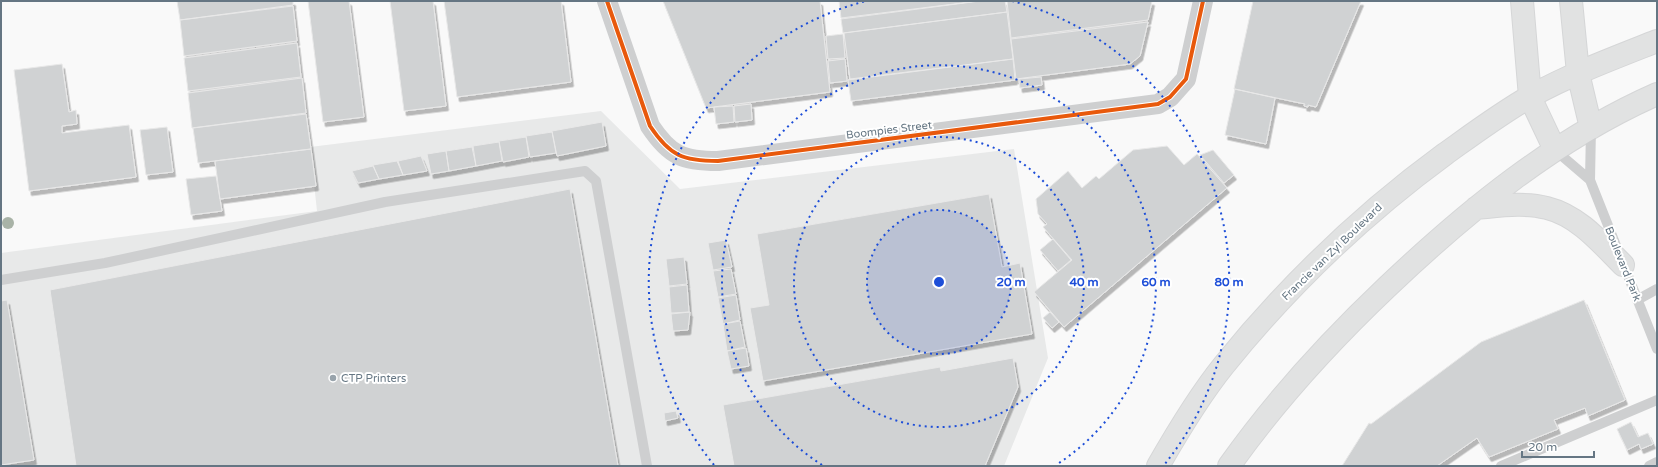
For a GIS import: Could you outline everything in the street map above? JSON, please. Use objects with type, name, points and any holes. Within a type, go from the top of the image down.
[{"type":"main road","points":[[1522,1],[1530,97],[1556,150]]},
{"type":"main road","points":[[1571,1],[1578,73],[1591,128]]},
{"type":"main road","name":"Francie van Zyl Boulevard","points":[[1158,466],[1183,424],[1224,365],[1290,289],[1310,269],[1406,183],[1476,132],[1530,97],[1578,73],[1657,41]]},
{"type":"main road","points":[[1229,466],[1286,392],[1352,321],[1420,255],[1476,208],[1556,150],[1591,128],[1657,94]]},
{"type":"main road","points":[[1476,208],[1531,206],[1547,208],[1564,214],[1578,222],[1598,239],[1623,265]]},
{"type":"street","name":"Boompies Street","points":[[607,1],[650,126],[662,143],[681,156],[698,161],[718,161],[1158,104],[1170,97],[1186,79],[1203,1]]},
{"type":"lane","name":"Boulevard Park","points":[[1591,128],[1590,180],[1657,349]]},
{"type":"lane","name":"Boulevard Park","points":[[1556,150],[1590,180]]},
{"type":"lane","points":[[1,280],[105,263],[384,202],[585,171],[596,181],[647,466]]},
{"type":"lane","points":[[1637,300],[1657,289]]},
{"type":"lane","points":[[1501,466],[1657,400]]},
{"type":"lane","points":[[1649,466],[1657,462]]},
{"type":"shaded area","points":[[601,111],[680,189],[1014,149],[1048,358],[1004,466],[1,466],[1,253],[317,211],[310,147]]},
{"type":"building","points":[[177,1],[293,1],[293,5],[180,20]]},
{"type":"building","points":[[308,1],[349,1],[364,117],[323,122]]},
{"type":"building","points":[[390,1],[433,1],[446,106],[404,111]]},
{"type":"building","points":[[444,1],[561,1],[571,82],[457,97]]},
{"type":"building","points":[[663,1],[820,1],[830,92],[706,108]]},
{"type":"building","points":[[839,1],[978,1],[841,18]]},
{"type":"building","points":[[980,1],[1005,1],[1007,12],[843,33],[841,19]]},
{"type":"building","points":[[1007,1],[1152,1],[1148,20],[1011,38]]},
{"type":"building","points":[[1253,1],[1361,1],[1316,107],[1308,105],[1308,107],[1304,106],[1305,104],[1234,89]]},
{"type":"building","points":[[293,6],[297,41],[184,56],[180,20]]},
{"type":"building","points":[[1007,12],[1013,59],[850,79],[844,33]]},
{"type":"building","points":[[1148,22],[1140,56],[1130,64],[1016,79],[1011,39]]},
{"type":"building","points":[[843,34],[845,58],[828,59],[826,36]]},
{"type":"building","points":[[297,43],[301,77],[188,91],[184,58]]},
{"type":"building","points":[[845,59],[847,81],[830,83],[828,61]]},
{"type":"building","points":[[1013,59],[1015,80],[851,101],[848,80]]},
{"type":"building","points":[[62,64],[69,112],[76,110],[77,124],[62,126],[62,133],[129,125],[136,177],[29,191],[14,70]]},
{"type":"building","points":[[1041,77],[1042,85],[1020,88],[1019,79]]},
{"type":"building","points":[[302,78],[306,113],[192,128],[188,93]]},
{"type":"building","points":[[1235,89],[1275,98],[1266,144],[1225,135]]},
{"type":"building","points":[[751,104],[752,120],[735,122],[734,106]]},
{"type":"building","points":[[733,106],[734,122],[716,124],[714,107]]},
{"type":"building","points":[[306,114],[311,149],[198,163],[193,128]]},
{"type":"building","points":[[602,122],[606,146],[557,156],[552,131]]},
{"type":"building","points":[[167,127],[173,172],[146,175],[140,130]]},
{"type":"building","points":[[552,132],[556,153],[530,157],[526,136]]},
{"type":"building","points":[[526,137],[529,157],[503,162],[499,141]]},
{"type":"building","points":[[499,142],[502,161],[476,166],[473,146]]},
{"type":"building","points":[[1167,146],[1184,165],[1197,154],[1227,188],[1064,327],[1034,292],[1072,260],[1043,227],[1047,224],[1038,214],[1036,199],[1068,171],[1082,188],[1096,176],[1099,179],[1133,150]]},
{"type":"building","points":[[472,147],[476,166],[449,171],[446,151]]},
{"type":"building","points":[[311,149],[316,186],[220,199],[215,161]]},
{"type":"building","points":[[1213,150],[1234,175],[1224,183],[1200,155]]},
{"type":"building","points":[[446,151],[449,171],[431,174],[427,154]]},
{"type":"building","points":[[421,156],[427,171],[403,175],[398,161]]},
{"type":"building","points":[[397,161],[403,175],[379,179],[373,165]]},
{"type":"building","points":[[373,166],[379,179],[358,183],[352,171]]},
{"type":"building","points":[[216,176],[222,211],[191,215],[186,179]]},
{"type":"building","name":"CTP Printers","points":[[570,189],[618,466],[76,466],[50,290]]},
{"type":"building","points":[[989,194],[1002,267],[1020,263],[1032,334],[763,381],[750,308],[769,305],[757,234]]},
{"type":"building","points":[[1053,239],[1071,260],[1058,271],[1040,250]]},
{"type":"building","points":[[726,240],[732,267],[713,270],[708,243]]},
{"type":"building","points":[[684,257],[687,284],[669,286],[666,259]]},
{"type":"building","points":[[731,269],[736,294],[718,297],[713,271]]},
{"type":"building","points":[[687,285],[689,312],[671,313],[669,287]]},
{"type":"building","points":[[736,295],[740,320],[723,324],[718,298]]},
{"type":"building","points":[[7,300],[34,460],[1,465],[1,301]]},
{"type":"building","points":[[1584,300],[1625,400],[1588,416],[1585,408],[1554,420],[1558,429],[1489,457],[1477,438],[1437,466],[1342,466],[1369,423],[1371,424],[1481,342]]},
{"type":"building","points":[[690,312],[688,330],[673,331],[671,314]]},
{"type":"building","points":[[1050,312],[1059,322],[1052,328],[1043,318]]},
{"type":"building","points":[[740,321],[745,347],[727,351],[723,324]]},
{"type":"building","points":[[746,348],[749,366],[731,369],[727,351]]},
{"type":"building","points":[[1013,358],[1018,387],[985,466],[734,466],[723,405],[940,367],[941,371]]},
{"type":"building","points":[[676,411],[678,418],[665,421],[664,413]]},
{"type":"building","points":[[1631,422],[1638,437],[1648,433],[1653,444],[1641,449],[1639,444],[1627,450],[1617,429]]},
{"type":"cycle path","points":[[607,1],[650,126],[664,144],[678,155],[695,160],[706,161],[718,161],[1158,104],[1170,97],[1186,79],[1203,1]]},
{"type":"place","name":"CTP Printers","points":[[333,378]]}]
